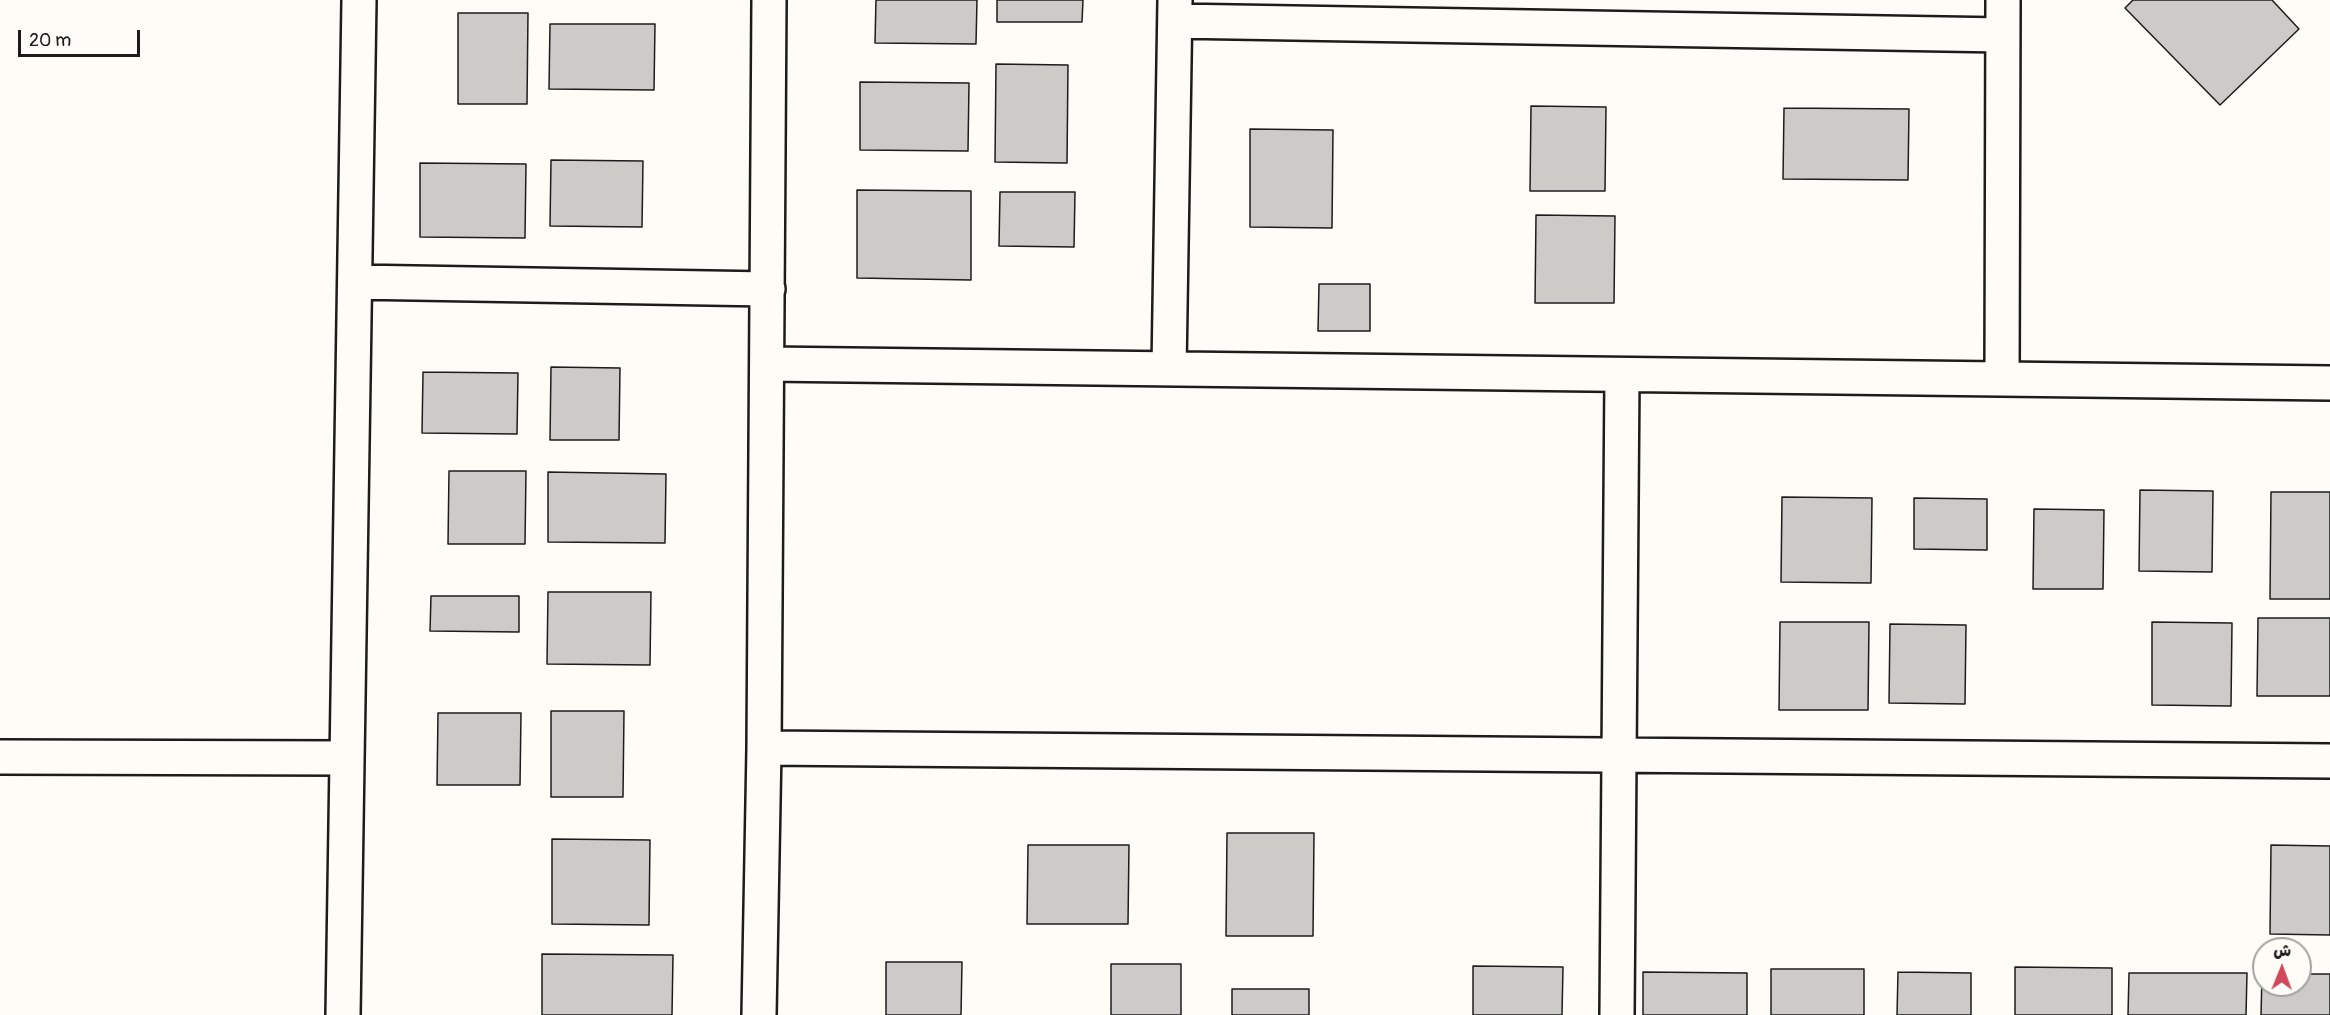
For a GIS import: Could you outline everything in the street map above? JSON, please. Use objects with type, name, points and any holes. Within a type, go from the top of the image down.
[{"type":"street","points":[[343,1015],[359,0]]},
{"type":"street","points":[[759,1015],[764,748],[770,0]]},
{"type":"street","points":[[2002,379],[2003,0]]},
{"type":"street","points":[[1169,369],[1175,10],[1605,14],[2003,35]]},
{"type":"street","points":[[355,282],[768,289]]},
{"type":"street","points":[[767,364],[2330,383]]},
{"type":"street","points":[[1617,1015],[1622,375]]},
{"type":"street","points":[[764,748],[2330,761]]},
{"type":"street","points":[[0,758],[347,758]]},
{"type":"building","points":[[876,0],[977,0],[976,44],[875,43]]},
{"type":"building","points":[[997,0],[1083,0],[1082,22],[997,22]]},
{"type":"building","points":[[2133,0],[2272,0],[2299,29],[2220,105],[2125,8]]},
{"type":"building","points":[[458,13],[528,13],[527,104],[458,104]]},
{"type":"building","points":[[550,24],[655,24],[654,90],[549,89]]},
{"type":"building","points":[[996,64],[1068,65],[1067,163],[995,162]]},
{"type":"building","points":[[860,82],[969,83],[968,151],[860,150]]},
{"type":"building","points":[[1531,106],[1606,107],[1605,191],[1530,191]]},
{"type":"building","points":[[1784,108],[1909,109],[1908,180],[1783,179]]},
{"type":"building","points":[[1250,129],[1333,130],[1332,228],[1250,227]]},
{"type":"building","points":[[551,160],[643,161],[642,227],[550,226]]},
{"type":"building","points":[[420,163],[526,164],[525,238],[420,237]]},
{"type":"building","points":[[857,190],[971,191],[971,280],[857,278]]},
{"type":"building","points":[[1000,192],[1075,192],[1074,247],[999,246]]},
{"type":"building","points":[[1536,215],[1615,216],[1614,303],[1535,303]]},
{"type":"building","points":[[1319,284],[1370,284],[1370,331],[1318,331]]},
{"type":"building","points":[[551,367],[620,368],[619,440],[550,440]]},
{"type":"building","points":[[423,372],[518,373],[517,434],[422,433]]},
{"type":"building","points":[[449,471],[526,471],[525,544],[448,544]]},
{"type":"building","points":[[548,472],[666,474],[665,543],[548,542]]},
{"type":"building","points":[[2140,490],[2213,491],[2212,572],[2139,571]]},
{"type":"building","points":[[2271,492],[2330,492],[2330,599],[2270,599]]},
{"type":"building","points":[[1782,497],[1872,498],[1871,583],[1781,582]]},
{"type":"building","points":[[1914,498],[1987,499],[1987,550],[1914,549]]},
{"type":"building","points":[[2034,509],[2104,510],[2103,589],[2033,589]]},
{"type":"building","points":[[548,592],[651,592],[650,665],[547,664]]},
{"type":"building","points":[[431,596],[519,596],[519,632],[430,631]]},
{"type":"building","points":[[2258,618],[2330,618],[2330,696],[2257,696]]},
{"type":"building","points":[[1780,622],[1869,622],[1868,710],[1779,710]]},
{"type":"building","points":[[2152,622],[2232,623],[2231,706],[2152,705]]},
{"type":"building","points":[[1890,624],[1966,625],[1965,704],[1889,703]]},
{"type":"building","points":[[551,711],[624,711],[623,797],[551,797]]},
{"type":"building","points":[[438,713],[521,713],[520,785],[437,785]]},
{"type":"building","points":[[1227,833],[1314,833],[1313,936],[1226,936]]},
{"type":"building","points":[[552,839],[650,840],[649,925],[552,924]]},
{"type":"building","points":[[1028,845],[1129,845],[1128,924],[1027,924]]},
{"type":"building","points":[[2271,845],[2330,846],[2330,935],[2270,934]]},
{"type":"building","points":[[542,954],[673,955],[672,1015],[542,1015]]},
{"type":"building","points":[[886,962],[962,962],[961,1015],[886,1015]]},
{"type":"building","points":[[1111,964],[1181,964],[1181,1015],[1111,1015]]},
{"type":"building","points":[[1473,966],[1563,967],[1562,1015],[1473,1015]]},
{"type":"building","points":[[2015,967],[2112,968],[2112,1015],[2015,1015]]},
{"type":"building","points":[[1771,969],[1864,969],[1864,1015],[1771,1015]]},
{"type":"building","points":[[1643,972],[1747,973],[1747,1015],[1643,1015]]},
{"type":"building","points":[[1898,972],[1971,973],[1971,1015],[1897,1015]]},
{"type":"building","points":[[2129,973],[2247,973],[2246,1015],[2128,1015]]},
{"type":"building","points":[[2312,974],[2330,974],[2330,1015],[2261,1015],[2261,997],[2312,997]]},
{"type":"building","points":[[1232,989],[1309,989],[1309,1015],[1232,1015]]}]
